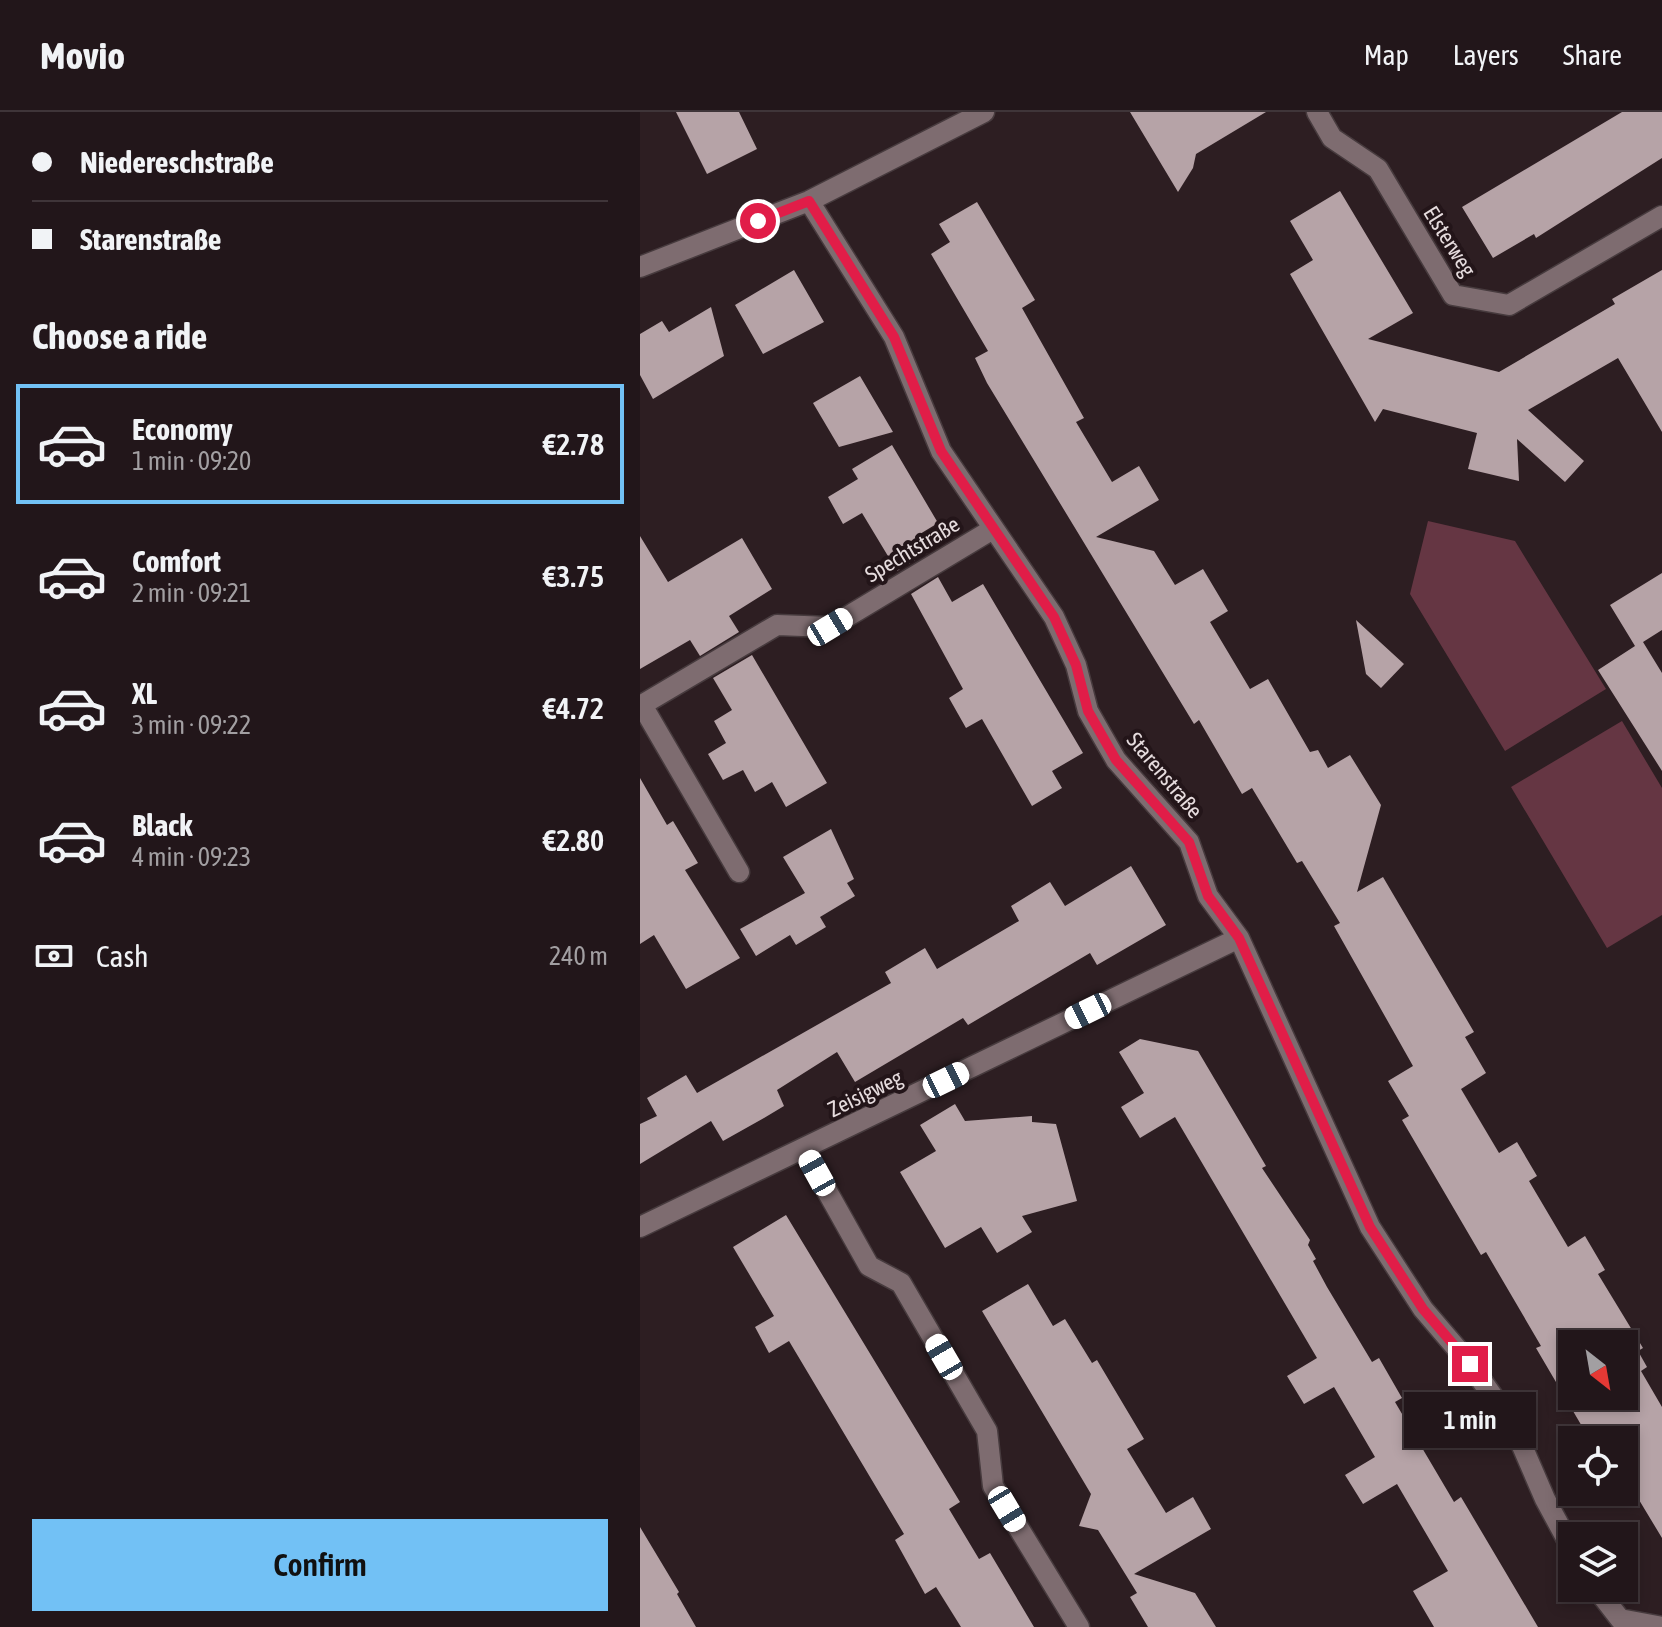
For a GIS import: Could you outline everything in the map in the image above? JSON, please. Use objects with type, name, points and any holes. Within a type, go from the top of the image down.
[{"type":"street","points":[[640,267],[809,201],[984,112]]},
{"type":"street","name":"Elsterweg","points":[[1317,112],[1332,138],[1378,169],[1453,295],[1509,305],[1662,216]]},
{"type":"street","name":"Starenstraße","points":[[809,201],[894,337],[941,451],[1054,617],[1076,665],[1088,711],[1116,760],[1189,842],[1208,896],[1239,938],[1370,1227],[1423,1309],[1470,1364],[1513,1425],[1558,1523]]},
{"type":"street","name":"Spechtstraße","points":[[739,872],[641,705],[777,625],[830,627],[993,529]]},
{"type":"street","name":"Zeisigweg","points":[[640,1227],[1239,938]]},
{"type":"street","points":[[804,1150],[869,1266],[901,1283],[987,1431],[993,1486],[1079,1627]]},
{"type":"street","points":[[1607,1602],[1620,1619],[1662,1627]]},
{"type":"shaded area","points":[[1428,521],[1515,541],[1606,689],[1505,751],[1410,594]]},
{"type":"shaded area","points":[[1622,721],[1662,788],[1662,915],[1607,948],[1511,787]]},
{"type":"building","points":[[676,112],[739,112],[757,149],[707,174]]},
{"type":"building","points":[[1130,112],[1266,112],[1196,154],[1193,168],[1178,192]]},
{"type":"building","points":[[1622,112],[1662,112],[1662,158],[1536,238],[1534,234],[1493,258],[1462,207]]},
{"type":"building","points":[[1340,191],[1413,313],[1368,339],[1499,372],[1615,304],[1612,299],[1662,270],[1662,432],[1618,358],[1528,410],[1584,461],[1565,482],[1517,439],[1519,481],[1468,469],[1477,433],[1383,409],[1375,422],[1290,274],[1313,260],[1290,221]]},
{"type":"building","points":[[977,202],[1035,300],[1022,308],[1084,418],[1076,422],[1112,482],[1139,466],[1159,500],[1096,537],[1154,551],[1175,585],[1203,569],[1228,611],[1210,622],[1250,689],[1268,679],[1310,752],[1318,750],[1328,768],[1350,755],[1381,805],[1357,892],[1383,877],[1474,1032],[1465,1037],[1486,1073],[1461,1089],[1499,1153],[1517,1142],[1537,1176],[1529,1181],[1568,1247],[1585,1236],[1605,1270],[1598,1274],[1632,1330],[1558,1330],[1558,1385],[1536,1348],[1541,1346],[1486,1252],[1481,1255],[1402,1120],[1409,1116],[1388,1081],[1413,1066],[1334,926],[1340,923],[1302,861],[1297,863],[1252,788],[1242,794],[1199,720],[1194,724],[987,383],[975,358],[988,351],[931,254],[950,242],[939,224]]},
{"type":"building","points":[[794,270],[824,322],[763,354],[735,305]]},
{"type":"building","points":[[711,307],[724,356],[653,399],[640,375],[640,334],[662,321],[669,332]]},
{"type":"building","points":[[860,376],[893,432],[839,447],[813,403]]},
{"type":"building","points":[[892,445],[938,523],[915,537],[925,554],[897,571],[862,513],[843,524],[828,497],[858,479],[852,469]]},
{"type":"building","points":[[640,536],[668,582],[742,538],[772,589],[729,616],[739,632],[700,656],[690,640],[640,669]]},
{"type":"building","points":[[1662,573],[1662,630],[1643,642],[1662,673],[1662,771],[1598,670],[1635,646],[1610,605]]},
{"type":"building","points":[[938,577],[952,602],[983,584],[1083,753],[1052,771],[1062,788],[1032,806],[982,719],[966,728],[949,698],[963,689],[911,594]]},
{"type":"building","points":[[1356,620],[1404,664],[1381,688],[1366,674]]},
{"type":"building","points":[[752,655],[827,783],[786,807],[772,782],[755,792],[743,770],[723,780],[708,754],[726,743],[714,721],[732,710],[713,678]]},
{"type":"building","points":[[640,778],[667,825],[673,821],[698,863],[685,870],[740,958],[686,989],[654,935],[640,944]]},
{"type":"building","points":[[831,829],[854,879],[847,883],[855,896],[820,917],[826,927],[796,945],[790,935],[756,956],[740,929],[805,893],[783,857]]},
{"type":"building","points":[[1131,866],[1166,925],[1097,965],[1090,953],[968,1025],[963,1018],[855,1082],[837,1052],[777,1090],[784,1106],[764,1118],[723,1141],[711,1121],[640,1164],[640,1124],[657,1116],[647,1098],[686,1075],[697,1093],[891,983],[885,972],[925,948],[937,969],[1019,921],[1011,906],[1050,882],[1065,906]]},
{"type":"building","points":[[1140,1039],[1198,1051],[1266,1166],[1262,1168],[1310,1240],[1308,1245],[1316,1259],[1313,1261],[1327,1287],[1372,1362],[1379,1358],[1402,1398],[1395,1402],[1454,1502],[1461,1497],[1538,1627],[1434,1627],[1413,1591],[1448,1571],[1397,1484],[1363,1504],[1345,1475],[1375,1457],[1334,1387],[1304,1404],[1287,1376],[1317,1358],[1175,1117],[1140,1138],[1121,1107],[1144,1093],[1119,1052]]},
{"type":"building","points":[[955,1104],[965,1121],[1032,1116],[1032,1122],[1056,1124],[1077,1201],[1022,1216],[1032,1232],[997,1253],[981,1227],[945,1248],[900,1172],[936,1151],[920,1125]]},
{"type":"building","points":[[786,1215],[960,1502],[949,1509],[979,1559],[990,1553],[1034,1627],[961,1627],[936,1587],[925,1594],[895,1540],[904,1534],[789,1341],[769,1353],[755,1327],[774,1316],[733,1247]]},
{"type":"building","points":[[1028,1284],[1053,1326],[1065,1319],[1092,1363],[1097,1360],[1144,1439],[1127,1449],[1166,1513],[1193,1497],[1211,1529],[1134,1574],[1195,1593],[1216,1627],[1148,1627],[1130,1597],[1137,1593],[1098,1530],[1079,1526],[1091,1494],[982,1311]]},
{"type":"building","points":[[1638,1351],[1647,1367],[1641,1371],[1662,1407],[1662,1538],[1638,1498],[1638,1426],[1582,1426],[1572,1410],[1638,1410]]},
{"type":"building","points":[[640,1527],[679,1592],[677,1594],[696,1627],[640,1627]]},
{"type":"route","points":[[758,221],[809,201],[894,337],[941,451],[1054,617],[1076,665],[1088,711],[1116,760],[1149,793],[1189,842],[1208,896],[1239,938],[1370,1227],[1423,1309],[1470,1364]]}]
